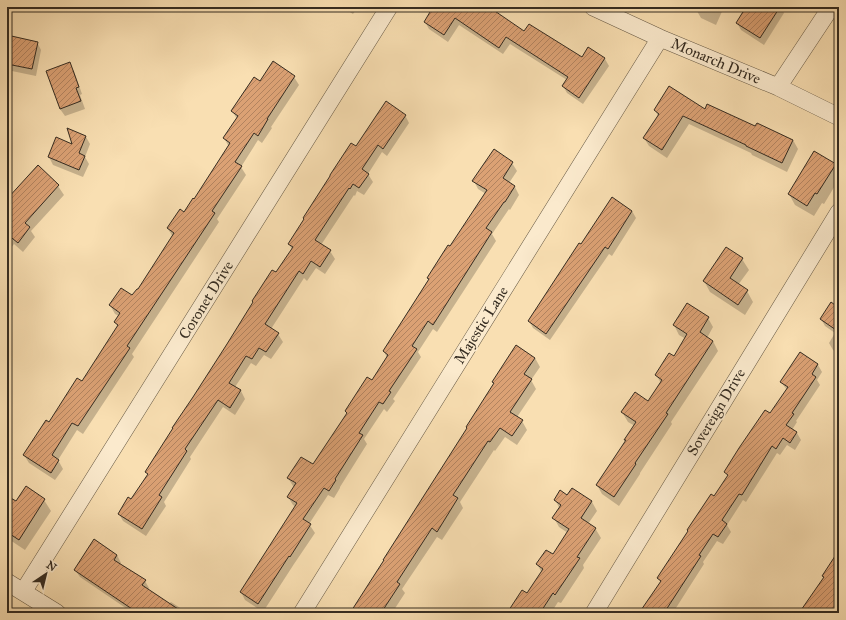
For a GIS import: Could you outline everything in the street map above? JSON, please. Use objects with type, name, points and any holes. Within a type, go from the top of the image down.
[{"type":"street","name":"Coronet Drive","points":[[23,592],[389,7]]},
{"type":"street","name":"Monarch Drive","points":[[593,7],[660,38],[778,87],[839,117]]},
{"type":"street","points":[[778,87],[831,7]]},
{"type":"street","name":"Majestic Lane","points":[[302,613],[660,38]]},
{"type":"street","name":"Sovereign Drive","points":[[594,613],[839,212]]},
{"type":"street","points":[[7,582],[58,613]]},
{"type":"building","points":[[433,7],[489,7],[524,31],[529,24],[582,57],[588,47],[605,58],[579,98],[562,86],[568,77],[506,37],[499,48],[455,18],[444,35],[424,22]]},
{"type":"building","points":[[746,7],[780,7],[760,38],[736,23]]},
{"type":"building","points":[[7,35],[38,42],[32,69],[7,64]]},
{"type":"building","points":[[273,61],[295,76],[267,119],[258,136],[254,133],[235,162],[242,166],[212,211],[215,213],[127,346],[130,348],[78,426],[72,423],[52,455],[59,460],[51,473],[23,455],[46,420],[49,422],[77,378],[82,381],[118,325],[114,322],[120,313],[109,305],[121,288],[132,295],[138,289],[174,233],[167,228],[180,209],[184,212],[193,198],[194,199],[230,143],[223,138],[238,116],[231,111],[254,77],[260,81]]},
{"type":"building","points":[[70,62],[79,87],[76,88],[81,101],[60,109],[46,71]]},
{"type":"building","points":[[669,86],[705,109],[707,104],[755,126],[757,123],[793,140],[782,163],[683,116],[662,150],[643,138],[659,114],[654,110]]},
{"type":"building","points":[[386,101],[406,115],[383,149],[378,145],[362,169],[369,174],[359,188],[353,184],[350,189],[349,188],[315,240],[331,250],[320,267],[311,261],[303,274],[299,271],[265,324],[279,333],[266,352],[259,348],[252,359],[246,356],[229,383],[241,390],[230,408],[218,400],[185,449],[187,451],[159,495],[162,497],[142,529],[118,514],[128,497],[131,499],[148,474],[145,472],[227,344],[272,270],[276,272],[293,247],[288,244],[330,175],[351,143],[356,146]]},
{"type":"building","points":[[67,128],[86,136],[79,153],[85,156],[79,170],[48,157],[56,137],[72,144]]},
{"type":"building","points":[[494,149],[513,162],[503,178],[515,186],[486,228],[492,232],[433,325],[428,321],[412,346],[417,349],[389,391],[391,392],[383,404],[379,402],[359,433],[363,435],[329,491],[324,488],[303,519],[311,524],[258,604],[240,592],[297,503],[287,497],[296,483],[287,478],[301,457],[313,464],[347,413],[345,411],[367,377],[372,380],[388,355],[383,351],[429,279],[427,278],[448,245],[450,246],[487,190],[472,181]]},
{"type":"building","points":[[814,151],[836,164],[817,194],[815,193],[807,206],[788,194]]},
{"type":"building","points":[[38,165],[59,185],[25,223],[30,227],[18,243],[7,234],[7,199]]},
{"type":"building","points":[[612,197],[632,211],[608,249],[605,247],[546,334],[528,321],[579,243],[581,244]]},
{"type":"building","points":[[726,247],[743,258],[730,278],[748,290],[738,305],[703,281]]},
{"type":"building","points":[[831,302],[839,308],[839,332],[820,319]]},
{"type":"building","points":[[687,303],[709,317],[700,332],[713,341],[614,497],[596,485],[626,440],[624,440],[636,422],[621,412],[635,392],[648,401],[662,380],[655,375],[669,353],[674,356],[687,334],[673,325]]},
{"type":"building","points":[[516,345],[535,358],[524,374],[532,379],[510,412],[523,420],[512,436],[500,428],[490,442],[488,441],[453,495],[458,498],[437,532],[432,528],[397,582],[400,584],[381,613],[350,613],[467,428],[466,427],[494,383],[492,382]]},
{"type":"building","points":[[800,352],[818,364],[812,374],[816,377],[792,413],[794,414],[786,425],[797,432],[790,443],[783,438],[776,449],[772,446],[742,495],[739,494],[722,520],[727,524],[718,537],[713,534],[699,555],[701,556],[664,613],[639,613],[661,581],[657,578],[688,531],[687,530],[711,494],[714,496],[728,475],[724,472],[739,448],[765,410],[770,413],[788,387],[780,382]]},
{"type":"building","points":[[26,486],[45,499],[19,540],[7,532],[7,496],[16,501]]},
{"type":"building","points":[[572,488],[592,501],[581,518],[596,528],[577,557],[580,558],[555,595],[553,593],[540,613],[507,613],[522,590],[527,593],[543,569],[536,564],[546,550],[553,554],[569,529],[552,518],[561,505],[554,500],[560,490],[567,495]]},
{"type":"building","points":[[94,539],[117,555],[114,560],[146,580],[142,585],[184,613],[138,613],[74,570]]},
{"type":"building","points":[[839,550],[839,606],[834,613],[799,613],[824,577],[822,576]]}]
